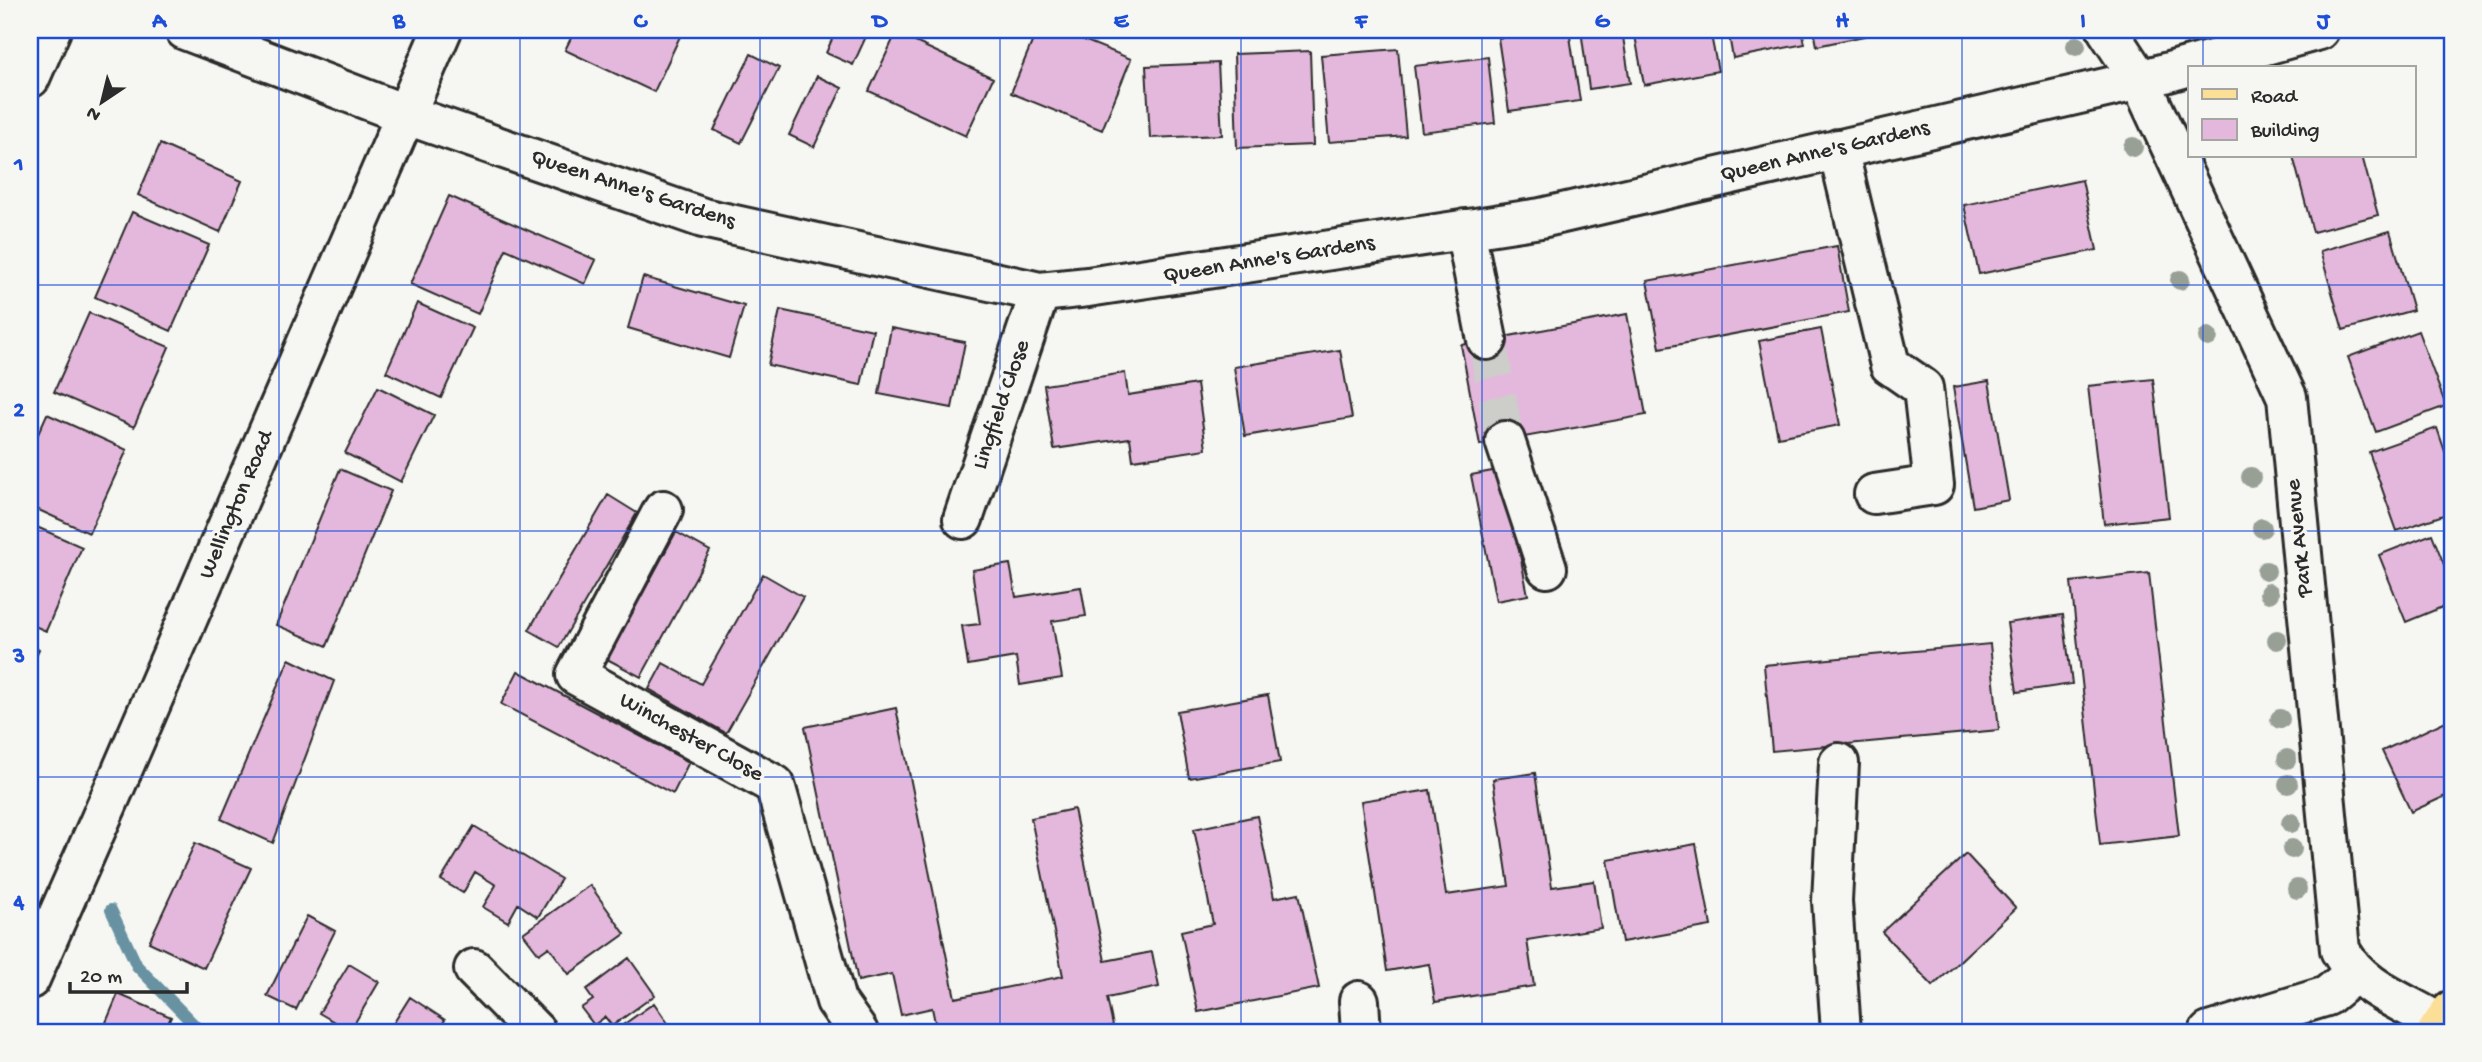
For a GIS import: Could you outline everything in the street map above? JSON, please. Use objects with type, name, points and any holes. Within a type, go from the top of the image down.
[{"type":"street","points":[[30,78],[51,30]]},
{"type":"street","name":"Queen Anne's Gardens","points":[[185,30],[407,115],[703,218],[1040,292],[1541,218],[2140,80],[2188,67]]},
{"type":"street","name":"Wellington Road","points":[[30,979],[442,30]]},
{"type":"street","name":"Park Avenue","points":[[2107,30],[2140,80],[2287,397],[2340,950],[2355,973],[2369,985],[2444,1022]]},
{"type":"street","name":"Queen Anne's Gardens","points":[[2190,66],[2319,30]]},
{"type":"street","points":[[1838,149],[1890,365],[1923,388],[1934,485],[1874,494]]},
{"type":"street","points":[[1465,229],[1487,340]]},
{"type":"street","name":"Lingfield Close","points":[[963,519],[1040,292]]},
{"type":"street","points":[[1505,441],[1547,568]]},
{"type":"street","name":"Winchester Close","points":[[663,510],[576,675],[775,785],[836,1001],[858,1032]]},
{"type":"street","points":[[1839,763],[1832,901],[1841,1032]]},
{"type":"street","points":[[474,969],[536,1032]]},
{"type":"street","points":[[2209,1032],[2319,999],[2337,990],[2355,973]]},
{"type":"building","points":[[575,30],[683,30],[654,92],[565,50]]},
{"type":"building","points":[[777,30],[795,30],[792,36]]},
{"type":"building","points":[[836,30],[869,30],[853,65],[826,53]]},
{"type":"building","points":[[1037,30],[1059,30],[1131,59],[1102,130],[1011,93]]},
{"type":"building","points":[[1550,30],[1569,30],[1580,101],[1509,111],[1498,38]]},
{"type":"building","points":[[1581,30],[1622,30],[1630,83],[1589,89]]},
{"type":"building","points":[[1634,30],[1710,30],[1718,71],[1644,85]]},
{"type":"building","points":[[1728,30],[1802,30],[1805,44],[1733,58]]},
{"type":"building","points":[[1814,30],[1892,30],[1817,46]]},
{"type":"building","points":[[896,33],[993,78],[966,136],[869,91]]},
{"type":"building","points":[[1398,49],[1406,136],[1329,142],[1321,55]]},
{"type":"building","points":[[1310,51],[1313,145],[1237,148],[1234,54]]},
{"type":"building","points":[[751,54],[779,68],[741,143],[714,130]]},
{"type":"building","points":[[1488,57],[1495,123],[1422,132],[1414,66]]},
{"type":"building","points":[[1218,63],[1222,135],[1150,138],[1146,66]]},
{"type":"building","points":[[817,76],[842,88],[814,147],[789,135]]},
{"type":"building","points":[[160,144],[242,181],[220,232],[138,195]]},
{"type":"building","points":[[2294,158],[2363,158],[2378,215],[2313,232]]},
{"type":"building","points":[[2082,180],[2097,250],[1979,274],[1964,205]]},
{"type":"building","points":[[449,196],[596,260],[585,284],[506,249],[478,314],[410,284]]},
{"type":"building","points":[[132,212],[209,245],[171,331],[95,297]]},
{"type":"building","points":[[2390,231],[2413,310],[2343,330],[2320,251]]},
{"type":"building","points":[[1837,246],[1849,312],[1660,348],[1647,281]]},
{"type":"building","points":[[643,277],[744,306],[729,358],[628,328]]},
{"type":"building","points":[[417,303],[473,328],[441,398],[386,372]]},
{"type":"building","points":[[780,310],[873,330],[861,385],[768,365]]},
{"type":"building","points":[[89,313],[169,347],[134,427],[54,392]]},
{"type":"building","points":[[1627,314],[1646,415],[1480,445],[1461,345]]},
{"type":"building","points":[[891,328],[965,342],[952,408],[879,394]]},
{"type":"building","points":[[1821,329],[1840,425],[1778,437],[1759,341]]},
{"type":"building","points":[[2418,331],[2446,406],[2376,432],[2348,357]]},
{"type":"building","points":[[1340,350],[1352,418],[1245,436],[1234,367]]},
{"type":"building","points":[[1125,373],[1128,395],[1197,384],[1206,449],[1133,460],[1130,438],[1054,449],[1044,385]]},
{"type":"building","points":[[2153,379],[2169,517],[2104,524],[2088,386]]},
{"type":"building","points":[[1989,381],[2009,500],[1973,507],[1953,387]]},
{"type":"building","points":[[378,387],[434,415],[401,482],[345,453]]},
{"type":"building","points":[[47,414],[127,450],[89,533],[30,506],[30,452]]},
{"type":"building","points":[[2437,428],[2452,472],[2452,512],[2397,531],[2369,452]]},
{"type":"building","points":[[340,469],[391,491],[327,646],[276,625]]},
{"type":"building","points":[[1503,469],[1528,595],[1496,601],[1471,475]]},
{"type":"building","points":[[608,495],[637,513],[559,647],[529,630]]},
{"type":"building","points":[[30,524],[82,547],[46,631],[30,624]]},
{"type":"building","points":[[676,532],[710,551],[641,677],[607,659]]},
{"type":"building","points":[[2432,534],[2452,585],[2452,603],[2406,622],[2379,555]]},
{"type":"building","points":[[1010,564],[1016,597],[1081,587],[1086,616],[1052,621],[1062,678],[1020,685],[1016,657],[968,665],[962,626],[980,624],[972,570]]},
{"type":"building","points":[[2149,573],[2179,836],[2100,845],[2071,582]]},
{"type":"building","points":[[763,574],[803,597],[726,733],[649,689],[663,663],[701,684]]},
{"type":"building","points":[[2063,615],[2072,684],[2017,692],[2007,623]]},
{"type":"building","points":[[1990,644],[1999,730],[1772,751],[1764,665]]},
{"type":"building","points":[[30,645],[39,649],[30,671]]},
{"type":"building","points":[[289,659],[334,681],[273,843],[221,819]]},
{"type":"building","points":[[518,671],[689,762],[673,794],[501,704]]},
{"type":"building","points":[[1268,695],[1280,762],[1189,778],[1177,711]]},
{"type":"building","points":[[896,708],[955,998],[1063,976],[1031,818],[1074,809],[1105,961],[1152,952],[1159,987],[1107,998],[1113,1026],[1084,1032],[937,1032],[932,1008],[901,1015],[892,974],[858,981],[805,727]]},
{"type":"building","points":[[2452,718],[2452,793],[2411,812],[2382,751]]},
{"type":"building","points":[[1535,773],[1552,887],[1594,881],[1601,928],[1527,940],[1534,986],[1435,1002],[1429,964],[1387,971],[1361,801],[1430,790],[1446,895],[1509,886],[1493,779]]},
{"type":"building","points":[[1257,816],[1274,898],[1299,893],[1319,988],[1198,1012],[1181,931],[1213,924],[1194,829]]},
{"type":"building","points":[[474,826],[561,879],[538,917],[518,904],[508,922],[483,907],[496,885],[475,872],[463,893],[441,880]]},
{"type":"building","points":[[195,843],[251,868],[204,968],[149,942]]},
{"type":"building","points":[[1696,844],[1711,926],[1622,942],[1608,860]]},
{"type":"building","points":[[1966,854],[2016,908],[1933,986],[1882,932]]},
{"type":"building","points":[[590,885],[625,934],[569,974],[549,947],[539,954],[523,933]]},
{"type":"building","points":[[307,916],[335,931],[296,1010],[267,996]]},
{"type":"building","points":[[629,958],[655,995],[612,1026],[605,1017],[594,1025],[581,1008],[593,1000],[586,990]]},
{"type":"building","points":[[349,964],[379,982],[350,1031],[319,1013]]},
{"type":"building","points":[[118,994],[171,1017],[164,1032],[102,1032]]},
{"type":"building","points":[[410,997],[445,1020],[437,1032],[388,1032]]},
{"type":"building","points":[[654,1003],[674,1032],[613,1032]]},
{"type":"waterway","points":[[111,910],[137,966],[201,1032]]},
{"type":"tunnel","points":[[1487,340],[1505,441]]}]
